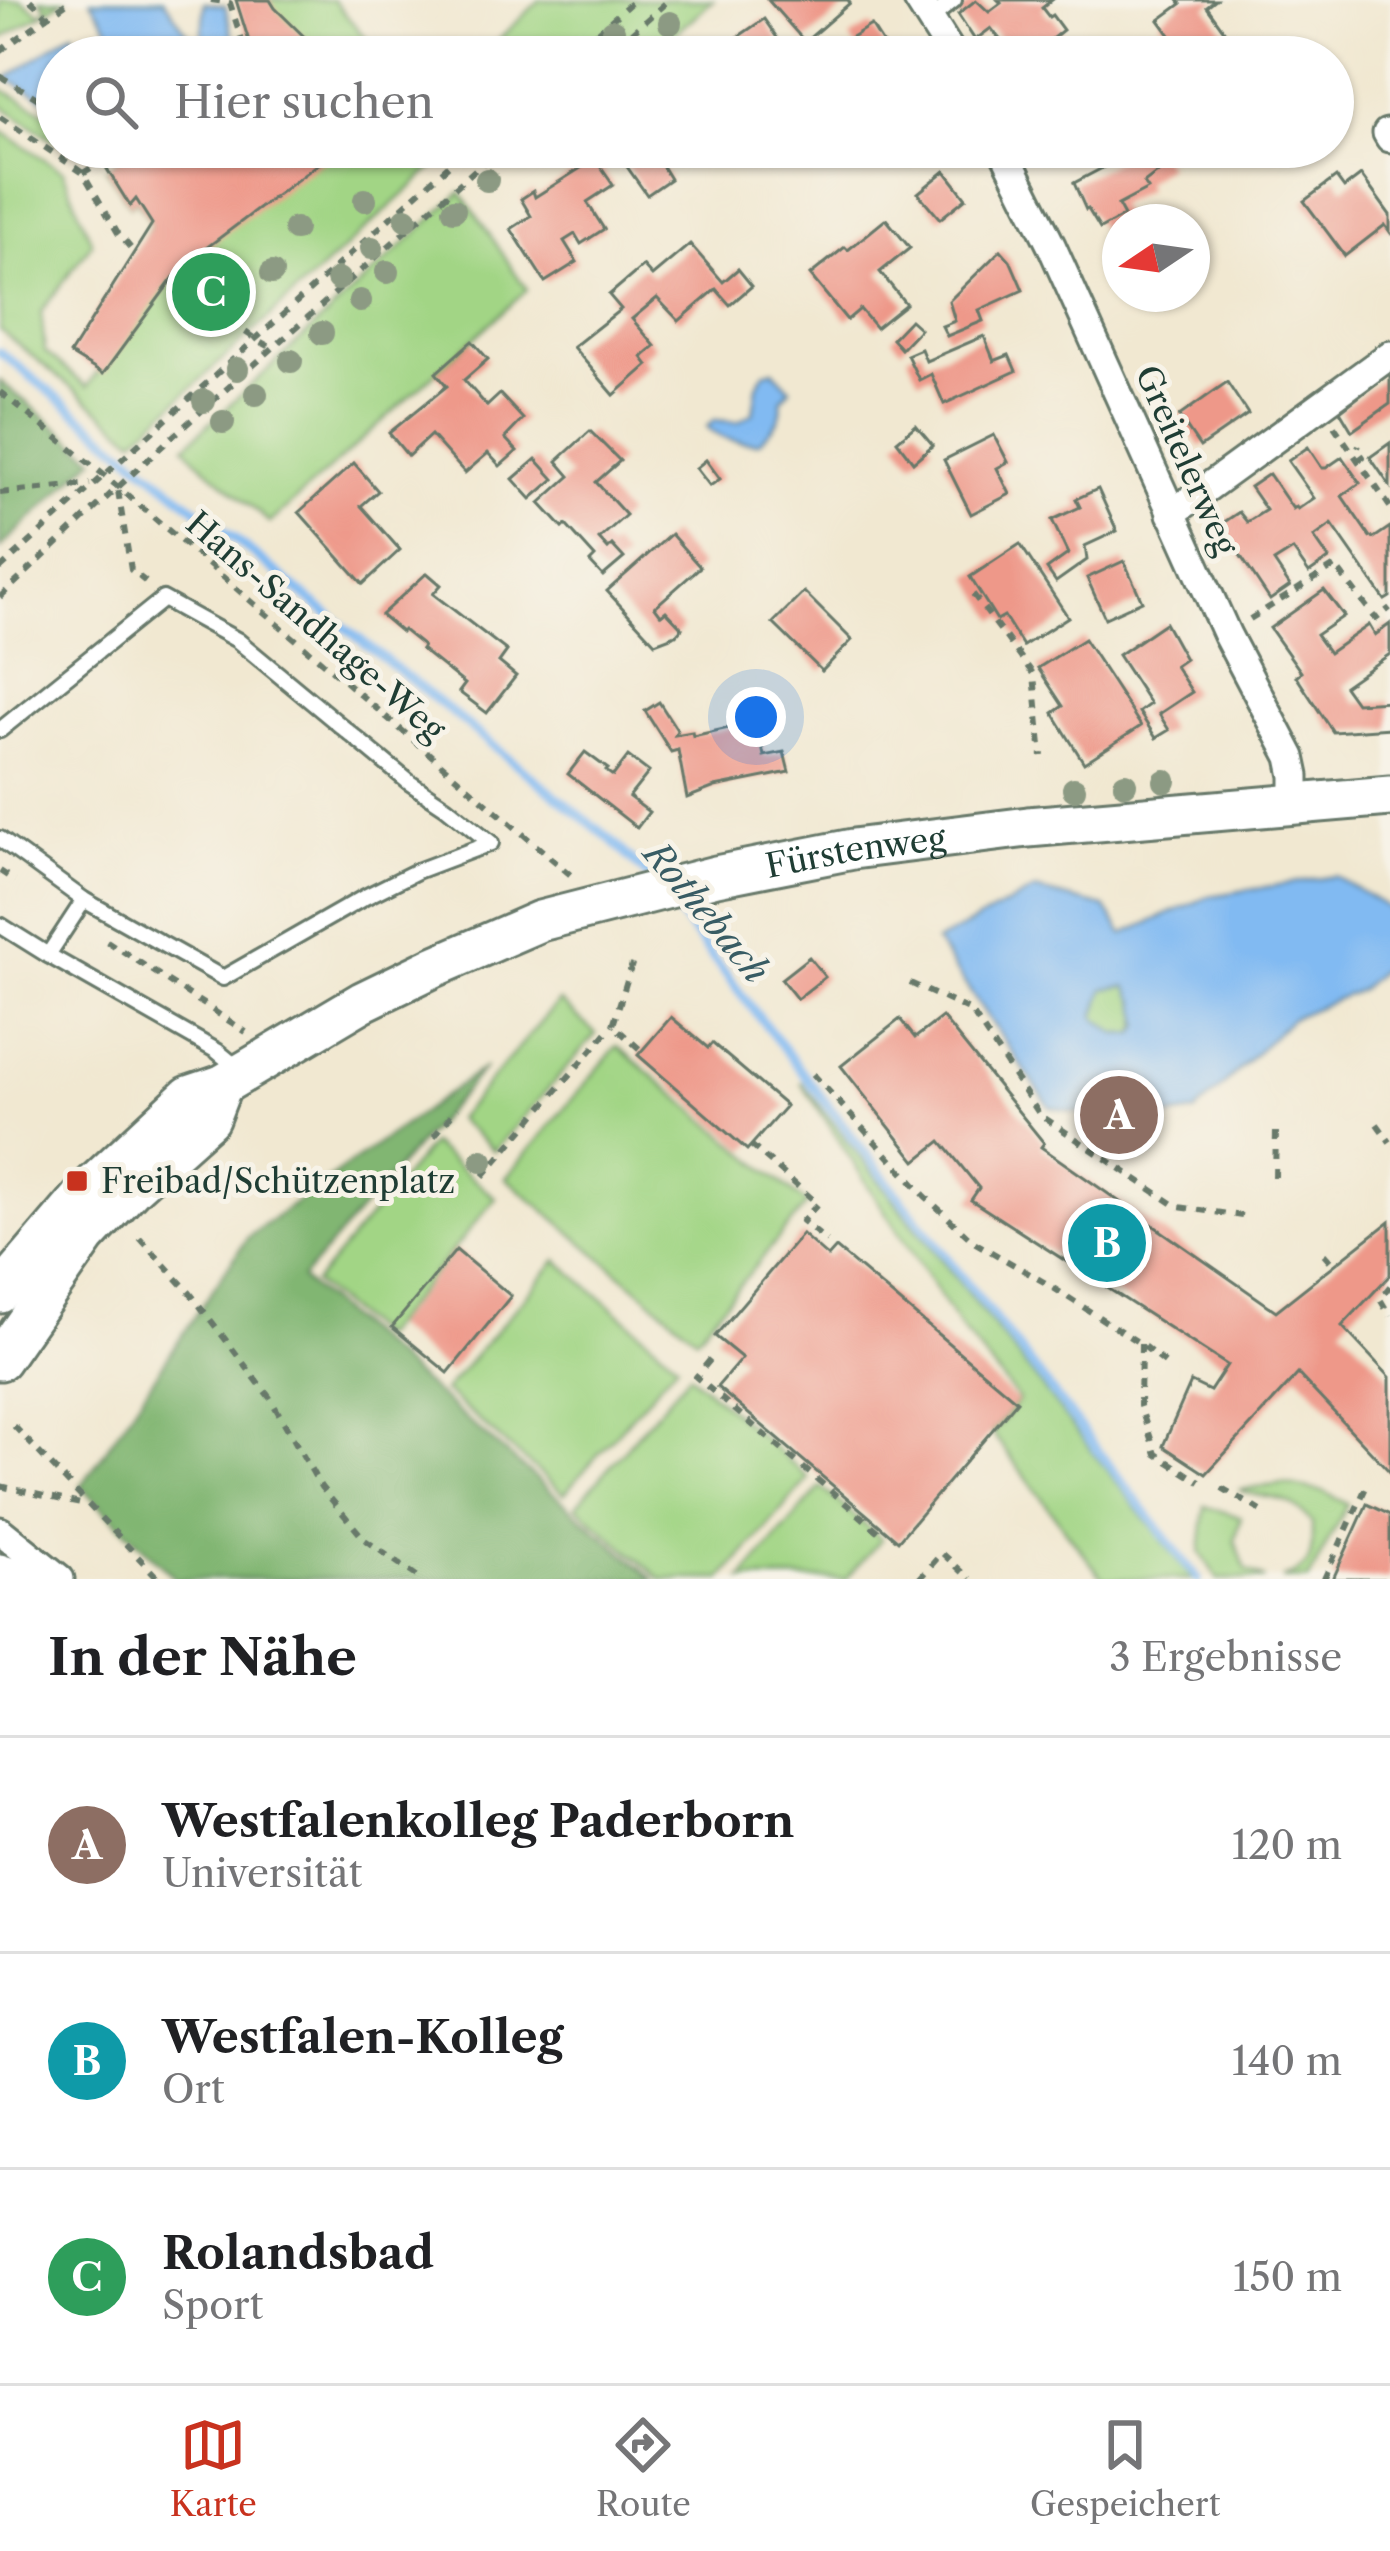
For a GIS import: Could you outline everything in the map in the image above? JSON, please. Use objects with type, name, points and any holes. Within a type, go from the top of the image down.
[{"type":"main road","name":"Fürstenweg","points":[[0,1293],[88,1190],[189,1096],[233,1079],[346,1011],[434,967],[540,921],[854,848],[1028,827],[1390,796]]},
{"type":"main road","name":"Fürstenweg","points":[[0,1360],[86,1237],[209,1119],[233,1079]]},
{"type":"street","points":[[925,9],[941,36]]},
{"type":"street","name":"Greitelerweg","points":[[1012,168],[1227,634],[1292,757],[1295,803]]},
{"type":"street","points":[[1172,514],[1390,355]]},
{"type":"street","points":[[0,1531],[61,1579]]},
{"type":"street","points":[[0,1568],[33,1579]]},
{"type":"lane","points":[[925,9],[954,0]]},
{"type":"lane","points":[[0,730],[164,599],[237,640],[490,843],[365,897],[223,978],[84,900],[0,839]]},
{"type":"lane","points":[[48,955],[84,900]]},
{"type":"lane","points":[[0,925],[217,1051],[233,1079]]},
{"type":"path","points":[[30,0],[47,16]]},
{"type":"path","points":[[0,50],[71,0]]},
{"type":"path","points":[[211,0],[229,1],[240,36]]},
{"type":"path","points":[[594,36],[634,0]]},
{"type":"path","points":[[628,36],[669,0]]},
{"type":"path","points":[[0,76],[36,97]]},
{"type":"path","points":[[0,118],[36,142]]},
{"type":"path","points":[[75,168],[134,252]]},
{"type":"path","points":[[83,173],[91,168]]},
{"type":"path","points":[[0,569],[445,168]]},
{"type":"path","points":[[0,597],[172,437],[477,168]]},
{"type":"path","points":[[171,282],[272,348]]},
{"type":"path","name":"Hans-Sandhage-Weg","points":[[0,392],[104,475],[573,878],[584,909]]},
{"type":"path","points":[[1321,406],[1356,446],[1358,460],[1390,507]]},
{"type":"path","points":[[0,493],[94,484]]},
{"type":"path","points":[[117,487],[131,570],[164,599]]},
{"type":"path","points":[[1252,618],[1335,566],[1376,619],[1390,608]]},
{"type":"path","points":[[973,594],[1034,675],[1042,756]]},
{"type":"path","points":[[0,871],[18,883]]},
{"type":"path","points":[[72,918],[249,1034]]},
{"type":"path","points":[[483,1176],[613,1024],[632,964]]},
{"type":"path","points":[[910,982],[971,1011],[1040,1114],[1178,1207],[1242,1216]]},
{"type":"path","points":[[613,1024],[642,1051]]},
{"type":"path","points":[[813,1074],[974,1242],[1141,1344],[1171,1368]]},
{"type":"path","points":[[434,1136],[457,1108]]},
{"type":"path","points":[[1377,1124],[1390,1142]]},
{"type":"path","points":[[1275,1177],[1276,1131]]},
{"type":"path","points":[[752,1145],[818,1204],[802,1221],[827,1241]]},
{"type":"path","points":[[140,1238],[190,1293],[270,1397],[321,1486],[365,1540],[421,1579]]},
{"type":"path","points":[[1324,1254],[1334,1264]]},
{"type":"path","points":[[1380,1299],[1390,1286]]},
{"type":"path","points":[[1378,1287],[1390,1316]]},
{"type":"path","points":[[1141,1344],[1140,1406],[1156,1454],[1200,1482]]},
{"type":"path","points":[[710,1360],[697,1377],[883,1535]]},
{"type":"path","points":[[14,1426],[159,1579]]},
{"type":"path","points":[[1324,1579],[1368,1483]]},
{"type":"path","points":[[0,1486],[89,1506]]},
{"type":"path","points":[[1222,1488],[1263,1512]]},
{"type":"path","points":[[919,1579],[942,1553],[970,1579]]},
{"type":"green space","points":[[0,0],[21,0],[40,13],[48,9],[40,0],[64,0],[0,40]]},
{"type":"green space","points":[[261,0],[333,0],[364,36],[266,36]]},
{"type":"green space","points":[[540,0],[713,0],[672,36],[503,36]]},
{"type":"green space","points":[[0,88],[36,108],[36,128],[0,105]]},
{"type":"green space","points":[[0,130],[36,153],[36,168],[63,171],[92,243],[41,312],[45,352],[87,387],[100,369],[131,264],[152,224],[136,200],[130,206],[107,168],[433,168],[135,439],[0,330]]},
{"type":"green space","points":[[461,192],[527,290],[270,523],[185,446]]},
{"type":"green space","points":[[0,381],[95,458],[0,548]]},
{"type":"green space","points":[[1127,986],[1137,1004],[1139,1022],[1135,1034],[1117,1034],[1094,1017],[1104,988]]},
{"type":"green space","points":[[559,1001],[596,1034],[494,1151],[457,1119]]},
{"type":"green space","points":[[617,1046],[807,1204],[696,1337],[506,1178]]},
{"type":"green space","points":[[485,1067],[301,1279],[654,1579],[176,1579],[81,1487],[248,1237]]},
{"type":"green space","points":[[801,1082],[1193,1579],[1103,1579],[992,1433],[1019,1400],[961,1329]]},
{"type":"green space","points":[[431,1144],[496,1198],[380,1338],[314,1283]]},
{"type":"green space","points":[[557,1260],[677,1363],[564,1494],[444,1391]]},
{"type":"green space","points":[[689,1374],[809,1478],[722,1579],[661,1579],[576,1506]]},
{"type":"green space","points":[[1284,1484],[1324,1492],[1347,1504],[1309,1579],[1282,1579],[1306,1564],[1312,1523],[1286,1501],[1239,1490]]},
{"type":"green space","points":[[821,1487],[881,1539],[846,1579],[742,1579]]},
{"type":"green space","points":[[1205,1506],[1241,1517],[1235,1541],[1246,1570],[1265,1579],[1218,1579],[1200,1552]]},
{"type":"water","points":[[91,0],[164,0],[190,36],[114,36]]},
{"type":"water","points":[[204,3],[225,6],[232,36],[202,36]]},
{"type":"water","points":[[36,58],[36,94],[7,78]]},
{"type":"water","points":[[773,370],[790,388],[781,400],[776,424],[759,442],[731,440],[707,427],[714,420],[738,422],[753,413],[757,386],[764,373]]},
{"type":"water","points":[[1335,876],[1390,909],[1390,962],[1359,990],[1291,1018],[1196,1112],[1130,1125],[1050,1107],[936,942],[1035,890],[1105,907],[1123,934],[1210,896]],"holes":[[[1127,986],[1137,1003],[1141,1025],[1135,1034],[1117,1034],[1095,1017],[1104,989]]]},
{"type":"building","points":[[236,0],[270,0],[304,36],[247,36]]},
{"type":"building","points":[[768,0],[848,0],[812,36],[800,36]]},
{"type":"building","points":[[976,0],[989,12],[1001,3],[998,0],[1052,0],[1042,8],[1063,30],[1056,36],[997,36],[991,28],[972,36],[958,14]]},
{"type":"building","points":[[1178,0],[1216,0],[1207,7],[1228,36],[1171,36],[1159,20],[1181,4]]},
{"type":"building","points":[[764,19],[776,36],[739,36]]},
{"type":"building","points":[[871,25],[878,36],[853,36]]},
{"type":"building","points":[[313,168],[206,248],[179,285],[174,277],[103,374],[70,354],[152,224],[136,199],[130,206],[107,169]]},
{"type":"building","points":[[581,168],[601,168],[613,185],[587,202],[604,229],[581,244],[575,234],[564,241],[577,262],[545,282],[511,229],[531,216],[521,199],[533,191],[535,197]]},
{"type":"building","points":[[628,168],[663,168],[670,179],[647,195]]},
{"type":"building","points":[[1102,168],[1164,168],[1144,183],[1148,189],[1120,204],[1102,204],[1100,229],[1074,183]]},
{"type":"building","points":[[945,171],[966,198],[940,219],[918,193]]},
{"type":"building","points":[[1361,175],[1390,215],[1390,232],[1385,225],[1345,256],[1304,201],[1336,177],[1344,188]]},
{"type":"building","points":[[886,219],[910,248],[880,272],[906,304],[876,328],[860,309],[847,320],[810,275]]},
{"type":"building","points":[[690,244],[723,282],[738,269],[752,286],[730,305],[716,289],[679,321],[657,298],[632,319],[655,346],[642,357],[648,365],[614,395],[573,347],[621,309],[609,295],[643,266],[652,276]]},
{"type":"building","points":[[1001,250],[1023,290],[979,310],[983,321],[947,336],[942,326],[955,321],[949,301]]},
{"type":"building","points":[[910,320],[920,329],[901,349],[892,339]]},
{"type":"building","points":[[984,336],[994,361],[1009,355],[1016,371],[944,404],[931,374],[919,380],[907,355],[921,349],[926,361]]},
{"type":"building","points":[[472,341],[488,359],[464,380],[487,406],[500,394],[523,419],[505,438],[517,451],[500,466],[488,453],[465,473],[431,435],[408,456],[389,433],[447,386],[436,373]]},
{"type":"building","points":[[1390,373],[1390,404],[1352,431],[1340,411]]},
{"type":"building","points":[[1227,382],[1248,414],[1200,447],[1179,416]]},
{"type":"building","points":[[916,425],[933,445],[913,462],[897,441]]},
{"type":"building","points":[[590,431],[620,461],[596,482],[626,515],[599,539],[624,558],[603,576],[590,562],[595,557],[540,503],[570,476],[557,461]]},
{"type":"building","points":[[994,435],[1008,462],[997,468],[1010,494],[971,514],[944,460]]},
{"type":"building","points":[[1390,443],[1390,486],[1370,457]]},
{"type":"building","points":[[1308,447],[1322,468],[1342,457],[1360,483],[1342,496],[1370,537],[1390,527],[1390,597],[1385,600],[1332,524],[1314,537],[1329,559],[1309,573],[1293,550],[1274,562],[1290,586],[1270,600],[1220,525],[1239,512],[1247,522],[1266,510],[1250,487],[1269,474],[1293,509],[1314,498],[1288,461]]},
{"type":"building","points":[[536,459],[554,479],[531,499],[513,479]]},
{"type":"building","points":[[706,460],[720,479],[710,486],[696,468]]},
{"type":"building","points":[[354,463],[378,491],[361,506],[400,550],[363,584],[299,512]]},
{"type":"building","points":[[1098,489],[1117,531],[1085,546],[1087,560],[1056,582],[1047,569],[1068,554],[1052,520],[1080,507],[1076,499]]},
{"type":"building","points":[[671,534],[700,567],[655,607],[682,628],[655,643],[607,591]]},
{"type":"building","points":[[1020,544],[1068,617],[1023,646],[1004,616],[997,620],[970,577]]},
{"type":"building","points":[[1124,561],[1142,601],[1105,618],[1087,578]]},
{"type":"building","points":[[427,573],[441,585],[433,594],[507,651],[499,662],[516,676],[487,713],[459,692],[465,684],[381,615]]},
{"type":"building","points":[[1324,590],[1344,616],[1316,635],[1329,653],[1369,625],[1375,635],[1390,624],[1390,654],[1344,686],[1356,703],[1390,701],[1390,728],[1333,732],[1296,676],[1301,672],[1270,628]]},
{"type":"building","points":[[804,592],[852,640],[822,671],[773,623]]},
{"type":"building","points":[[1165,623],[1185,659],[1175,666],[1192,692],[1159,714],[1169,730],[1156,738],[1139,712],[1150,704],[1118,655]]},
{"type":"building","points":[[1084,639],[1141,726],[1084,763],[1053,713],[1063,706],[1038,668]]},
{"type":"building","points":[[659,702],[677,730],[675,735],[692,732],[693,736],[756,718],[764,756],[784,752],[789,772],[715,787],[687,798],[678,750],[671,752],[645,711]]},
{"type":"building","points":[[585,752],[613,776],[628,756],[649,772],[629,797],[649,812],[637,828],[568,774]]},
{"type":"building","points":[[809,957],[825,977],[797,999],[781,979]]},
{"type":"building","points":[[671,1017],[708,1048],[712,1043],[786,1106],[747,1150],[638,1055]]},
{"type":"building","points":[[942,1017],[1044,1143],[1041,1147],[1276,1311],[1390,1221],[1390,1275],[1342,1326],[1390,1377],[1390,1472],[1298,1374],[1206,1474],[1163,1446],[1191,1382],[1210,1391],[1227,1365],[971,1200],[979,1188],[941,1141],[916,1161],[841,1066],[900,1019],[915,1038]]},
{"type":"building","points":[[802,1234],[828,1257],[836,1248],[1017,1401],[898,1541],[717,1387],[742,1358],[715,1336]]},
{"type":"building","points":[[456,1250],[511,1296],[448,1373],[392,1327]]},
{"type":"building","points":[[1367,1504],[1390,1515],[1390,1579],[1333,1579]]},
{"type":"waterway","name":"Rothebach","points":[[0,352],[610,839],[653,881]]},
{"type":"waterway","name":"Rothebach","points":[[667,899],[1198,1579]]},
{"type":"place","name":"Rolandsbad","points":[[211,292]]},
{"type":"place","name":"Westfalenkolleg Paderborn","points":[[1119,1115]]},
{"type":"place","name":"Freibad/Schützenplatz","points":[[77,1181]]},
{"type":"place","name":"Westfalen-Kolleg","points":[[1107,1243]]}]
